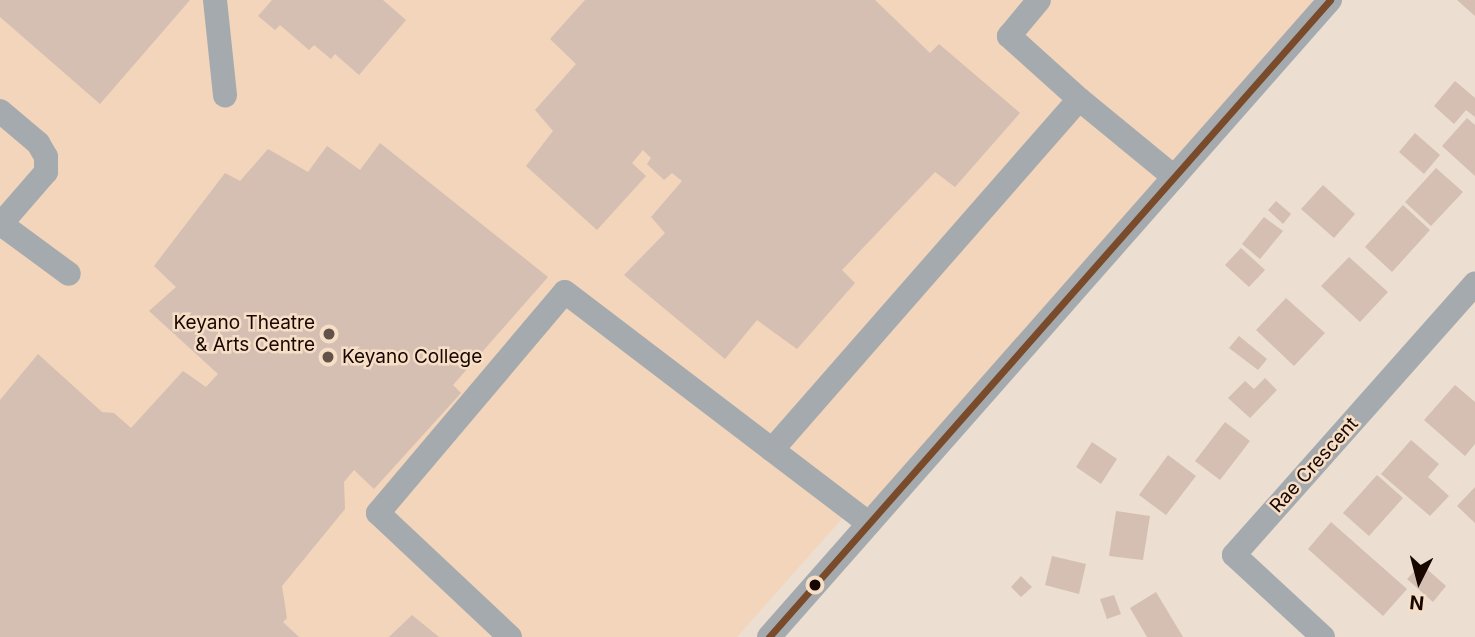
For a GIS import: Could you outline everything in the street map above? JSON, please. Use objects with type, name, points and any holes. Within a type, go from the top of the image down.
[{"type":"street","points":[[215,0],[225,95]]},
{"type":"street","points":[[1039,0],[1009,36],[1079,99],[1174,177]]},
{"type":"street","points":[[769,637],[1330,0]]},
{"type":"street","points":[[772,450],[1079,99]]},
{"type":"street","points":[[0,111],[38,143],[46,157],[46,172],[0,224],[69,274]]},
{"type":"street","name":"Rae Crescent","points":[[1323,637],[1234,555],[1475,284]]},
{"type":"street","points":[[510,637],[378,513],[565,292],[869,524]]},
{"type":"shaded area","name":"Keyano College","points":[[0,0],[1330,0],[869,524],[542,265],[847,513],[737,637],[0,637]]},
{"type":"building","points":[[0,0],[190,0],[100,104],[0,17]]},
{"type":"building","points":[[272,0],[383,0],[406,20],[359,75],[335,54],[331,59],[314,45],[309,50],[280,25],[275,30],[258,16]]},
{"type":"building","points":[[585,0],[875,0],[930,53],[939,44],[1020,113],[955,187],[935,172],[842,270],[855,283],[797,349],[757,320],[725,359],[624,275],[665,233],[651,217],[682,181],[672,173],[664,180],[647,164],[651,158],[643,150],[632,163],[646,176],[597,230],[526,166],[553,131],[535,110],[576,64],[550,39]]},
{"type":"building","points":[[1457,0],[1475,0],[1475,16]]},
{"type":"building","points":[[1455,81],[1475,98],[1475,117],[1466,110],[1454,124],[1434,106]]},
{"type":"building","points":[[1467,118],[1475,125],[1475,176],[1442,146]]},
{"type":"building","points":[[1415,133],[1440,155],[1424,174],[1399,152]]},
{"type":"building","points":[[380,143],[548,277],[453,385],[461,393],[374,489],[354,470],[344,482],[345,509],[282,586],[287,618],[283,622],[299,637],[0,637],[0,400],[38,354],[102,412],[114,413],[131,428],[183,371],[206,387],[218,374],[149,311],[176,287],[154,266],[225,173],[240,181],[268,149],[308,172],[327,146],[360,170]]},
{"type":"building","points":[[1436,168],[1463,192],[1431,226],[1405,202]]},
{"type":"building","points":[[1323,185],[1355,214],[1334,238],[1301,209]]},
{"type":"building","points":[[1276,201],[1291,214],[1283,224],[1268,210]]},
{"type":"building","points":[[1403,205],[1430,230],[1392,272],[1365,247]]},
{"type":"building","points":[[1264,217],[1283,231],[1260,259],[1242,244]]},
{"type":"building","points":[[1241,248],[1265,270],[1249,287],[1225,265]]},
{"type":"building","points":[[1349,257],[1388,292],[1360,322],[1321,286]]},
{"type":"building","points":[[1286,298],[1325,333],[1294,366],[1256,330]]},
{"type":"building","points":[[1239,336],[1267,359],[1258,370],[1229,348]]},
{"type":"building","points":[[1265,378],[1277,390],[1250,418],[1228,398],[1245,381],[1254,389]]},
{"type":"building","points":[[1455,385],[1475,402],[1475,444],[1465,456],[1424,420]]},
{"type":"building","points":[[1225,422],[1250,441],[1220,480],[1195,461]]},
{"type":"building","points":[[1411,440],[1439,464],[1428,477],[1449,496],[1430,516],[1381,474]]},
{"type":"building","points":[[1092,442],[1117,459],[1101,484],[1076,467]]},
{"type":"building","points":[[1168,455],[1196,476],[1166,515],[1139,495]]},
{"type":"building","points":[[1377,475],[1403,498],[1369,536],[1343,513]]},
{"type":"building","points":[[1475,487],[1475,523],[1457,506]]},
{"type":"building","points":[[1116,511],[1150,516],[1143,560],[1109,556]]},
{"type":"building","points":[[1331,522],[1407,589],[1383,616],[1308,549]]},
{"type":"building","points":[[1052,556],[1086,564],[1079,594],[1045,585]]},
{"type":"building","points":[[1421,564],[1446,586],[1433,602],[1407,579]]},
{"type":"building","points":[[1021,576],[1032,587],[1021,597],[1011,587]]},
{"type":"building","points":[[1156,592],[1183,637],[1147,637],[1130,608]]},
{"type":"building","points":[[1114,595],[1121,614],[1107,619],[1100,599]]},
{"type":"building","points":[[412,615],[439,637],[389,637]]},
{"type":"transit line","points":[[769,637],[1330,0]]},
{"type":"place","name":"Keyano Theatre & Arts Centre","points":[[329,334]]},
{"type":"place","name":"Keyano College","points":[[328,357]]}]
